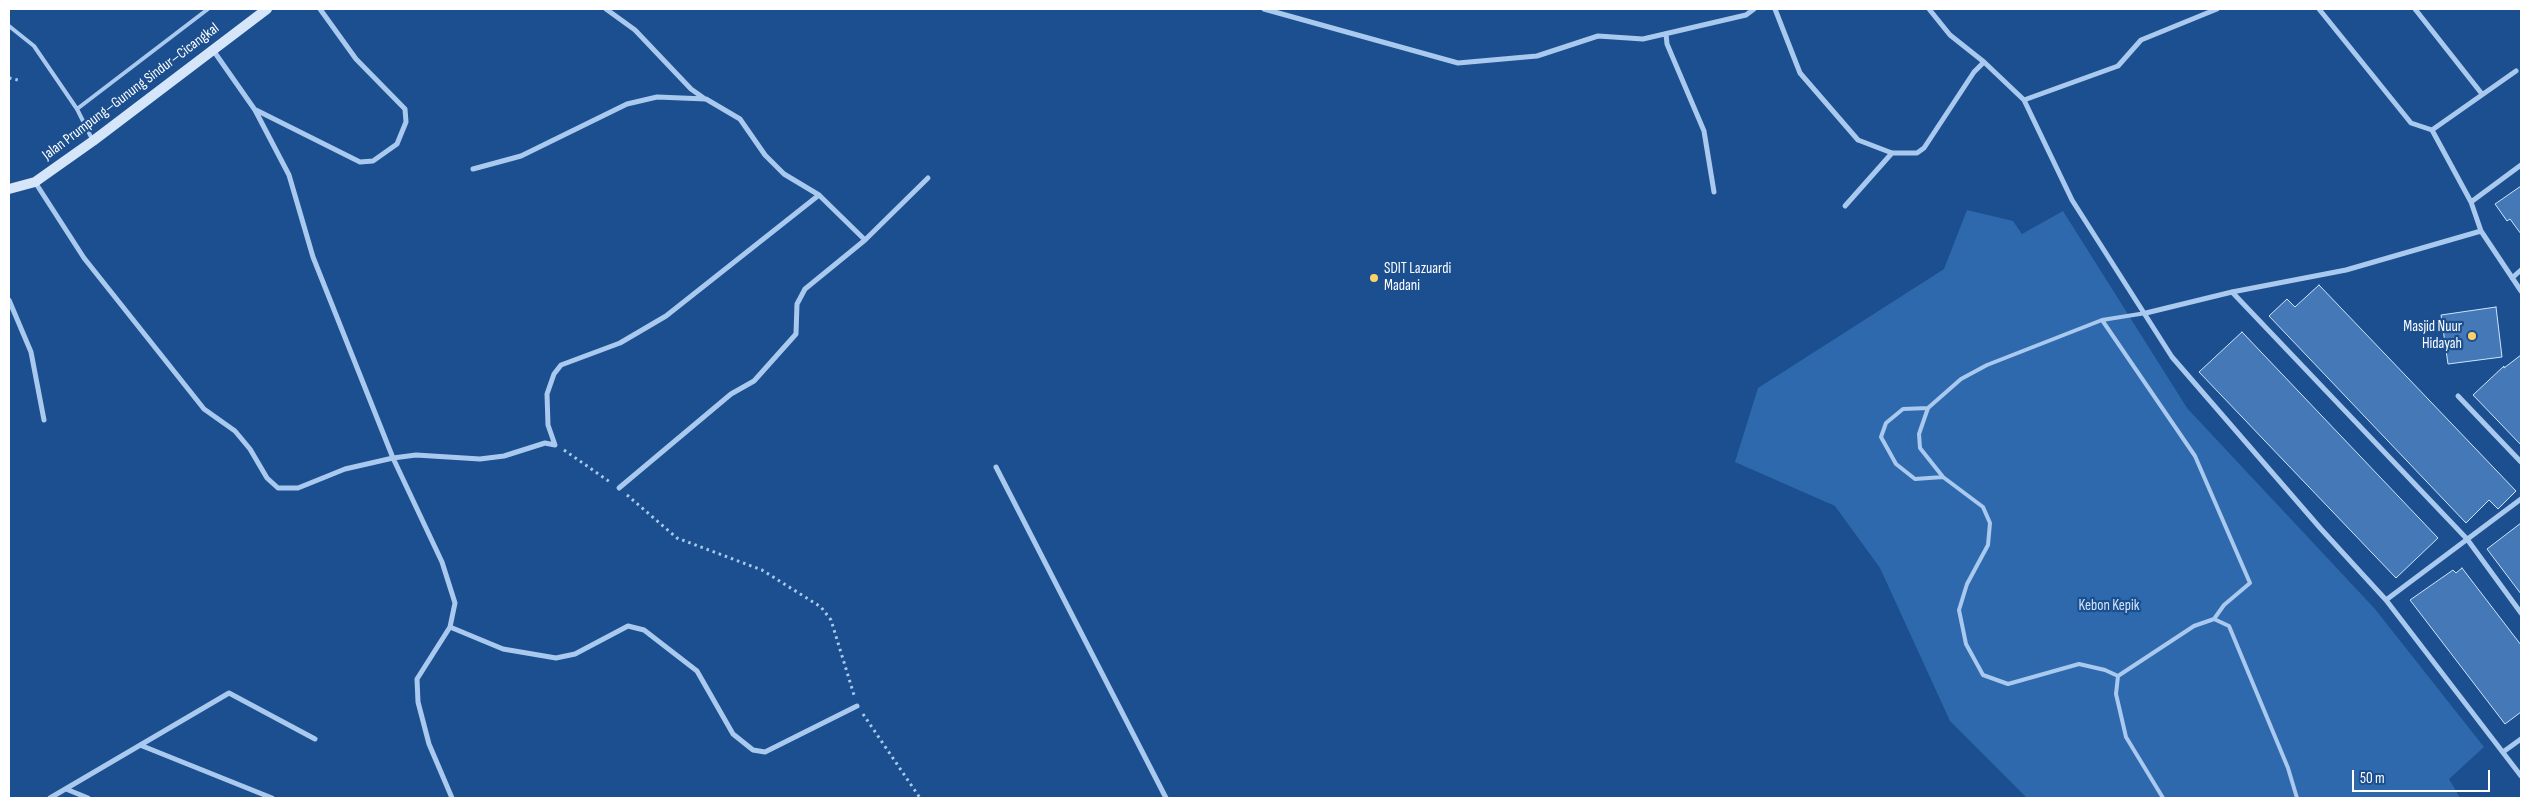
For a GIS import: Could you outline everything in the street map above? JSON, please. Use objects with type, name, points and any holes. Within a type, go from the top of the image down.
[{"type":"main road","name":"Jalan Prumpung–Gunung Sindur–Cicangkal","points":[[9,189],[35,182],[94,141],[267,9]]},
{"type":"street","points":[[255,110],[360,162],[373,160],[397,144],[406,122],[405,109],[356,59],[320,9]]},
{"type":"street","points":[[606,9],[634,30],[691,89],[740,119],[765,155],[784,174],[819,195],[865,240]]},
{"type":"street","points":[[1264,9],[1458,63],[1537,56],[1598,36],[1643,39],[1746,15],[1754,9]]},
{"type":"street","points":[[1776,9],[1800,73],[1858,140],[1892,153],[1917,153],[1924,148],[1974,72],[1984,62]]},
{"type":"street","points":[[1929,9],[1950,35],[1984,62],[2024,100],[2072,200],[2146,313],[2172,357],[2321,530],[2386,600],[2521,776]]},
{"type":"street","points":[[2024,100],[2118,66],[2141,40],[2218,9]]},
{"type":"street","points":[[2319,9],[2411,123],[2432,130],[2471,202],[2481,231],[2521,291]]},
{"type":"street","points":[[2415,9],[2482,94]]},
{"type":"street","points":[[1666,34],[1667,44],[1704,131],[1714,192]]},
{"type":"street","points":[[214,50],[255,110],[289,175],[312,257],[392,458],[442,562],[455,603],[450,627],[417,679],[418,702],[430,744],[452,798]]},
{"type":"street","points":[[2432,130],[2516,71]]},
{"type":"street","points":[[473,169],[521,156],[627,104],[658,96],[706,99]]},
{"type":"street","points":[[1845,206],[1892,153]]},
{"type":"street","points":[[2471,202],[2521,165]]},
{"type":"street","points":[[619,488],[731,394],[754,381],[796,334],[797,304],[805,289],[865,240],[928,178]]},
{"type":"street","points":[[35,182],[84,258],[204,409],[235,431],[250,449],[267,478],[278,488],[298,488],[344,469],[392,458],[416,455],[480,458],[504,456],[544,443],[556,445]]},
{"type":"street","points":[[556,445],[548,424],[547,394],[554,374],[561,365],[620,343],[666,316],[819,195]]},
{"type":"street","points":[[2146,313],[2232,292],[2346,270],[2481,231]]},
{"type":"street","points":[[2512,278],[2521,270]]},
{"type":"street","points":[[2232,292],[2467,539],[2521,613]]},
{"type":"street","points":[[9,300],[31,352],[44,420]]},
{"type":"street","points":[[2458,396],[2521,462]]},
{"type":"street","points":[[996,467],[1166,798]]},
{"type":"street","points":[[2386,600],[2521,500]]},
{"type":"street","points":[[450,627],[503,649],[556,658],[574,654],[628,626],[644,630],[696,670],[733,734],[753,750],[765,752],[857,706]]},
{"type":"street","points":[[50,798],[229,693],[315,739]]},
{"type":"street","points":[[2502,752],[2521,739]]},
{"type":"street","points":[[140,745],[272,798]]},
{"type":"street","points":[[66,789],[88,798]]},
{"type":"lane","points":[[77,109],[208,9]]},
{"type":"lane","points":[[9,26],[34,46],[77,109],[94,141]]},
{"type":"lane","points":[[2118,676],[2105,670],[2079,664],[2008,684],[1983,675],[1966,644],[1959,610],[1967,584],[1988,545],[1990,523],[1983,507],[1943,477],[1920,448],[1919,434],[1928,408],[1961,379],[1987,365],[2102,320],[2146,313]]},
{"type":"lane","points":[[2102,320],[2195,456],[2250,583],[2224,605],[2214,619],[2194,626],[2118,676]]},
{"type":"lane","points":[[1928,408],[1903,409],[1886,423],[1881,437],[1896,464],[1915,479],[1943,477]]},
{"type":"lane","points":[[2214,619],[2229,626],[2288,768],[2297,798]]},
{"type":"lane","points":[[2118,676],[2116,694],[2126,737],[2163,798]]},
{"type":"path","points":[[9,78],[18,80]]},
{"type":"path","points":[[556,445],[619,488],[677,538],[762,570],[821,607],[831,620],[857,706],[920,798]]},
{"type":"green space","name":"Kebon Kepik","points":[[1967,210],[2013,221],[2022,234],[2063,211],[2187,408],[2375,609],[2484,747],[2449,779],[2460,798],[2027,798],[1950,721],[1880,568],[1835,506],[1735,462],[1758,388],[1944,269]]},
{"type":"building","points":[[2521,186],[2521,234],[2510,219],[2507,221],[2495,204]]},
{"type":"building","points":[[2319,285],[2516,491],[2498,509],[2489,500],[2466,523],[2269,316],[2287,299],[2295,307]]},
{"type":"building","name":"Masjid Nuur Hidayah","points":[[2496,307],[2502,357],[2448,364],[2441,315]]},
{"type":"building","points":[[2242,332],[2438,538],[2396,578],[2199,372]]},
{"type":"building","points":[[2521,355],[2521,445],[2473,395],[2504,366],[2504,368]]},
{"type":"building","points":[[2521,523],[2521,594],[2487,549]]},
{"type":"building","points":[[2462,568],[2521,645],[2521,712],[2505,724],[2410,600],[2453,570],[2456,573]]},
{"type":"place","name":"SDIT Lazuardi Madani","points":[[1374,278]]},
{"type":"place","name":"Masjid Nuur Hidayah","points":[[2472,336]]}]
